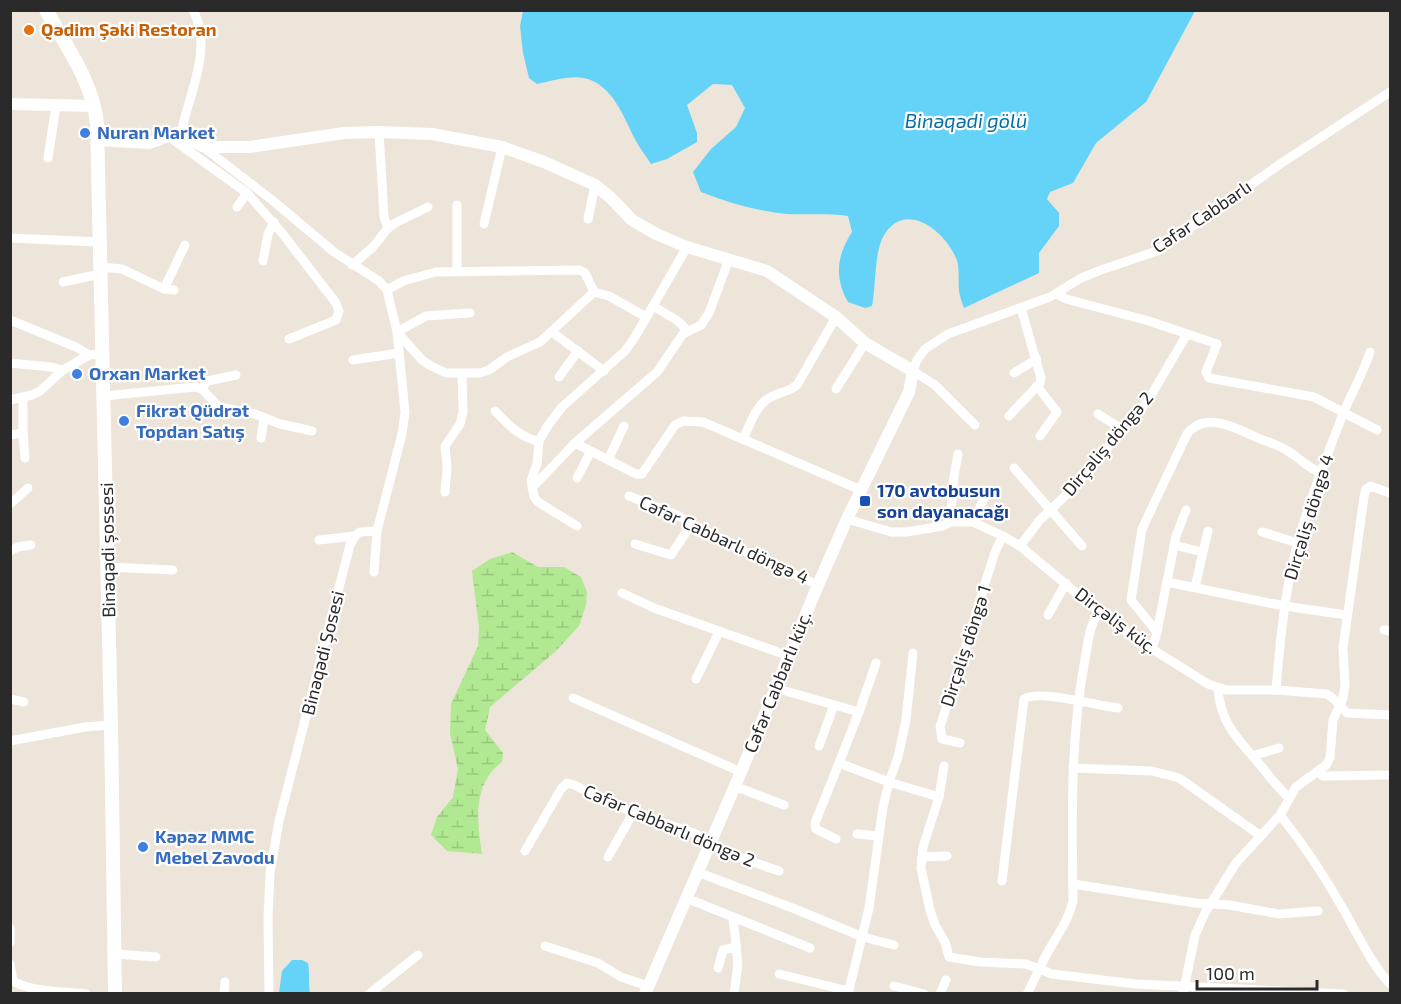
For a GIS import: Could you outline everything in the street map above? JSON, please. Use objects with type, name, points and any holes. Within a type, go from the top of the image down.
[{"type":"main road","name":"Binəqədi şossesi","points":[[46,10],[82,75],[94,106],[97,140],[100,271],[96,354],[104,396],[115,993]]},
{"type":"street","points":[[175,135],[202,51],[193,10]]},
{"type":"street","name":"Cəfər Cabbarlı","points":[[914,371],[921,355],[948,334],[1057,294],[1081,278],[1157,251],[1280,164],[1390,92]]},
{"type":"street","points":[[10,104],[94,106]]},
{"type":"street","points":[[48,158],[56,106]]},
{"type":"street","points":[[202,146],[250,147],[316,136],[379,132],[432,134],[502,147],[595,185],[639,225],[656,234],[687,247],[767,271],[836,317],[865,342],[935,385],[975,425]]},
{"type":"street","points":[[379,132],[384,217],[388,228]]},
{"type":"street","points":[[175,135],[247,193],[274,222],[336,303],[339,311],[336,320],[289,339]]},
{"type":"street","points":[[97,140],[148,143],[175,135],[202,146],[272,200],[315,238],[379,281],[387,290],[398,332],[404,423],[377,531],[374,572]]},
{"type":"street","points":[[484,224],[502,147]]},
{"type":"street","points":[[588,219],[595,185]]},
{"type":"street","points":[[237,207],[247,193]]},
{"type":"street","points":[[457,205],[457,270]]},
{"type":"street","points":[[352,265],[373,247],[388,228],[428,207]]},
{"type":"street","points":[[263,261],[268,234],[274,222]]},
{"type":"street","points":[[10,238],[99,242]]},
{"type":"street","points":[[63,282],[100,271],[122,269],[169,289],[185,245]]},
{"type":"street","points":[[577,526],[538,502],[534,497],[532,488],[539,441],[562,407],[625,351],[687,247]]},
{"type":"street","points":[[532,488],[575,443],[657,372],[679,338],[701,325],[709,313],[729,259]]},
{"type":"street","points":[[387,290],[422,275],[457,270],[580,270],[585,273],[594,292],[609,296],[646,317]]},
{"type":"street","points":[[398,332],[422,360],[431,366],[446,372],[480,373],[489,370],[502,359],[540,342],[594,292]]},
{"type":"street","points":[[1057,294],[1066,299],[1217,344],[1206,372],[1209,378],[1314,397],[1377,430]]},
{"type":"street","points":[[653,306],[678,321],[688,331]]},
{"type":"street","points":[[1009,417],[1037,386],[1041,378],[1021,308]]},
{"type":"street","points":[[398,332],[426,316],[470,314]]},
{"type":"street","points":[[743,439],[765,400],[789,392],[797,385],[836,317]]},
{"type":"street","points":[[10,320],[96,354]]},
{"type":"street","points":[[552,332],[604,371]]},
{"type":"street","name":"Dirçəliş döngə 2","points":[[1020,546],[1031,530],[1067,494],[1149,399],[1187,334]]},
{"type":"street","points":[[836,390],[865,342]]},
{"type":"street","points":[[559,377],[578,351]]},
{"type":"street","name":"Dirçəliş döngə 4","points":[[1276,690],[1284,606],[1298,543],[1343,414],[1370,352]]},
{"type":"street","points":[[353,360],[399,353]]},
{"type":"street","points":[[10,400],[23,398],[40,391],[63,370],[96,354]]},
{"type":"street","points":[[1014,373],[1037,359]]},
{"type":"street","points":[[10,363],[63,370]]},
{"type":"street","name":"Cəfər Cabbarlı küç.","points":[[646,990],[741,772],[847,519],[909,392],[914,371]]},
{"type":"street","points":[[445,492],[447,467],[445,446],[460,424],[463,412],[462,374]]},
{"type":"street","points":[[202,389],[207,381],[236,375]]},
{"type":"street","points":[[1037,386],[1057,412],[1040,436]]},
{"type":"street","points":[[104,396],[187,387],[202,389],[219,407],[255,414],[280,424],[312,431]]},
{"type":"street","points":[[23,398],[26,458]]},
{"type":"street","points":[[495,411],[513,429],[531,440],[539,441]]},
{"type":"street","points":[[1098,414],[1122,429]]},
{"type":"street","points":[[261,438],[264,418]]},
{"type":"street","points":[[575,443],[636,474],[642,474],[675,425],[683,421],[703,422],[861,490]]},
{"type":"street","points":[[1157,632],[1131,600],[1137,554],[1142,529],[1187,434],[1193,427],[1213,422],[1232,426],[1285,449],[1321,473]]},
{"type":"street","points":[[608,460],[624,426]]},
{"type":"street","points":[[10,435],[23,433]]},
{"type":"street","points":[[577,478],[591,451]]},
{"type":"street","points":[[950,522],[958,454]]},
{"type":"street","points":[[1014,468],[1082,546]]},
{"type":"street","points":[[1184,990],[1200,923],[1236,863],[1280,815],[1289,798],[1304,781],[1326,765],[1330,758],[1333,720],[1338,704],[1343,698],[1345,686],[1343,648],[1366,489],[1375,486],[1390,493]]},
{"type":"street","points":[[10,504],[28,488]]},
{"type":"street","name":"Cəfər Cabbarlı döngə 4","points":[[630,496],[677,515],[715,538],[818,585]]},
{"type":"street","points":[[973,522],[984,498]]},
{"type":"street","points":[[1152,649],[1174,545],[1186,510]]},
{"type":"street","name":"Dirçəliş küç.","points":[[847,519],[891,532],[943,526],[950,522],[973,522],[1020,546],[1099,612],[1208,684],[1218,688],[1327,694],[1347,713],[1390,715]]},
{"type":"street","points":[[634,544],[671,555],[691,525]]},
{"type":"street","points":[[319,540],[377,531]]},
{"type":"street","points":[[1195,587],[1208,531]]},
{"type":"street","points":[[1262,532],[1298,543]]},
{"type":"street","name":"Binəqədi Şosesi","points":[[269,993],[268,917],[273,848],[347,553],[355,536]]},
{"type":"street","name":"Dirçəliş döngə 1","points":[[960,743],[942,739],[940,727],[995,552],[1003,536]]},
{"type":"street","points":[[10,551],[31,544]]},
{"type":"street","points":[[1174,545],[1202,552]]},
{"type":"street","points":[[108,567],[173,570]]},
{"type":"street","points":[[1167,582],[1284,606],[1347,615]]},
{"type":"street","points":[[1048,615],[1066,583]]},
{"type":"street","points":[[622,593],[654,608],[789,656]]},
{"type":"street","points":[[1027,993],[1070,914],[1073,901],[1071,810],[1078,700],[1092,625],[1099,612]]},
{"type":"street","points":[[696,679],[718,632]]},
{"type":"street","points":[[779,974],[849,992],[869,908],[878,836],[889,782],[898,757],[906,720],[913,653]]},
{"type":"street","points":[[836,839],[816,829],[816,823],[876,663]]},
{"type":"street","points":[[775,688],[859,712]]},
{"type":"street","points":[[1218,688],[1219,702],[1232,733],[1289,798]]},
{"type":"street","points":[[1002,881],[1024,699],[1032,696],[1078,700],[1096,706],[1118,708]]},
{"type":"street","points":[[573,698],[741,772]]},
{"type":"street","points":[[10,699],[24,702]]},
{"type":"street","points":[[819,746],[834,705]]},
{"type":"street","points":[[10,741],[85,727],[111,725]]},
{"type":"street","points":[[1252,756],[1279,748]]},
{"type":"street","points":[[839,763],[889,782],[939,797]]},
{"type":"street","points":[[944,766],[939,797],[922,857],[922,878],[935,925],[945,942],[949,957],[980,962],[1026,964],[1052,974],[1136,989],[1344,993]]},
{"type":"street","points":[[1073,768],[1152,771],[1179,778],[1261,836]]},
{"type":"street","points":[[1318,772],[1323,776],[1390,775]]},
{"type":"street","name":"Cəfər Cabbarlı döngə 2","points":[[525,851],[561,789],[567,783],[633,813],[694,833],[728,853],[780,871]]},
{"type":"street","points":[[734,786],[784,805]]},
{"type":"street","points":[[608,857],[633,813]]},
{"type":"street","points":[[1280,815],[1307,850],[1345,912],[1367,954],[1390,984]]},
{"type":"street","points":[[857,834],[878,836]]},
{"type":"street","points":[[922,857],[947,856]]},
{"type":"street","points":[[697,872],[863,937],[894,945]]},
{"type":"street","points":[[1073,884],[1279,914],[1318,911]]},
{"type":"street","points":[[686,898],[810,948]]},
{"type":"street","points":[[733,918],[738,963],[734,993]]},
{"type":"street","points":[[10,928],[10,942]]},
{"type":"street","points":[[545,946],[598,963],[646,990]]},
{"type":"street","points":[[718,968],[723,950],[736,947]]},
{"type":"street","points":[[115,954],[156,957]]},
{"type":"street","points":[[369,993],[418,955]]},
{"type":"street","points":[[10,964],[12,983],[29,988],[86,993]]},
{"type":"street","points":[[940,993],[946,980]]},
{"type":"street","points":[[224,993],[225,982]]},
{"type":"street","points":[[894,986],[924,993]]},
{"type":"green space","points":[[512,552],[538,567],[564,567],[581,577],[587,592],[586,605],[579,626],[556,651],[490,707],[485,730],[503,753],[502,762],[492,771],[481,792],[478,817],[482,854],[447,851],[431,835],[437,817],[453,797],[458,769],[450,733],[451,704],[478,646],[479,627],[472,571],[490,559]]},
{"type":"water","name":"Binəqədi gölü","points":[[523,10],[1195,11],[1146,102],[1096,143],[1073,183],[1050,192],[1047,199],[1059,213],[1059,226],[1039,253],[1039,273],[964,308],[959,291],[957,262],[950,248],[933,229],[923,223],[902,220],[892,226],[880,244],[872,306],[865,308],[848,302],[839,275],[840,258],[852,232],[848,216],[776,213],[743,206],[701,192],[693,172],[711,149],[736,127],[745,108],[732,85],[713,84],[687,105],[697,133],[697,142],[667,159],[651,164],[622,112],[603,87],[579,77],[537,84],[529,78],[520,26]]},
{"type":"water","points":[[292,960],[302,960],[308,963],[310,993],[279,993],[282,971]]},
{"type":"place","name":"Qədim Şəki Restoran","points":[[29,30]]},
{"type":"place","name":"Nuran Market","points":[[85,133]]},
{"type":"place","name":"Orxan Market","points":[[77,374]]},
{"type":"place","name":"Fikrət Qüdrət Topdan Satış","points":[[124,421]]},
{"type":"place","name":"170 avtobusun son dayanacağı","points":[[865,501]]},
{"type":"place","name":"Kəpəz MMC Mebel Zavodu","points":[[143,847]]}]
